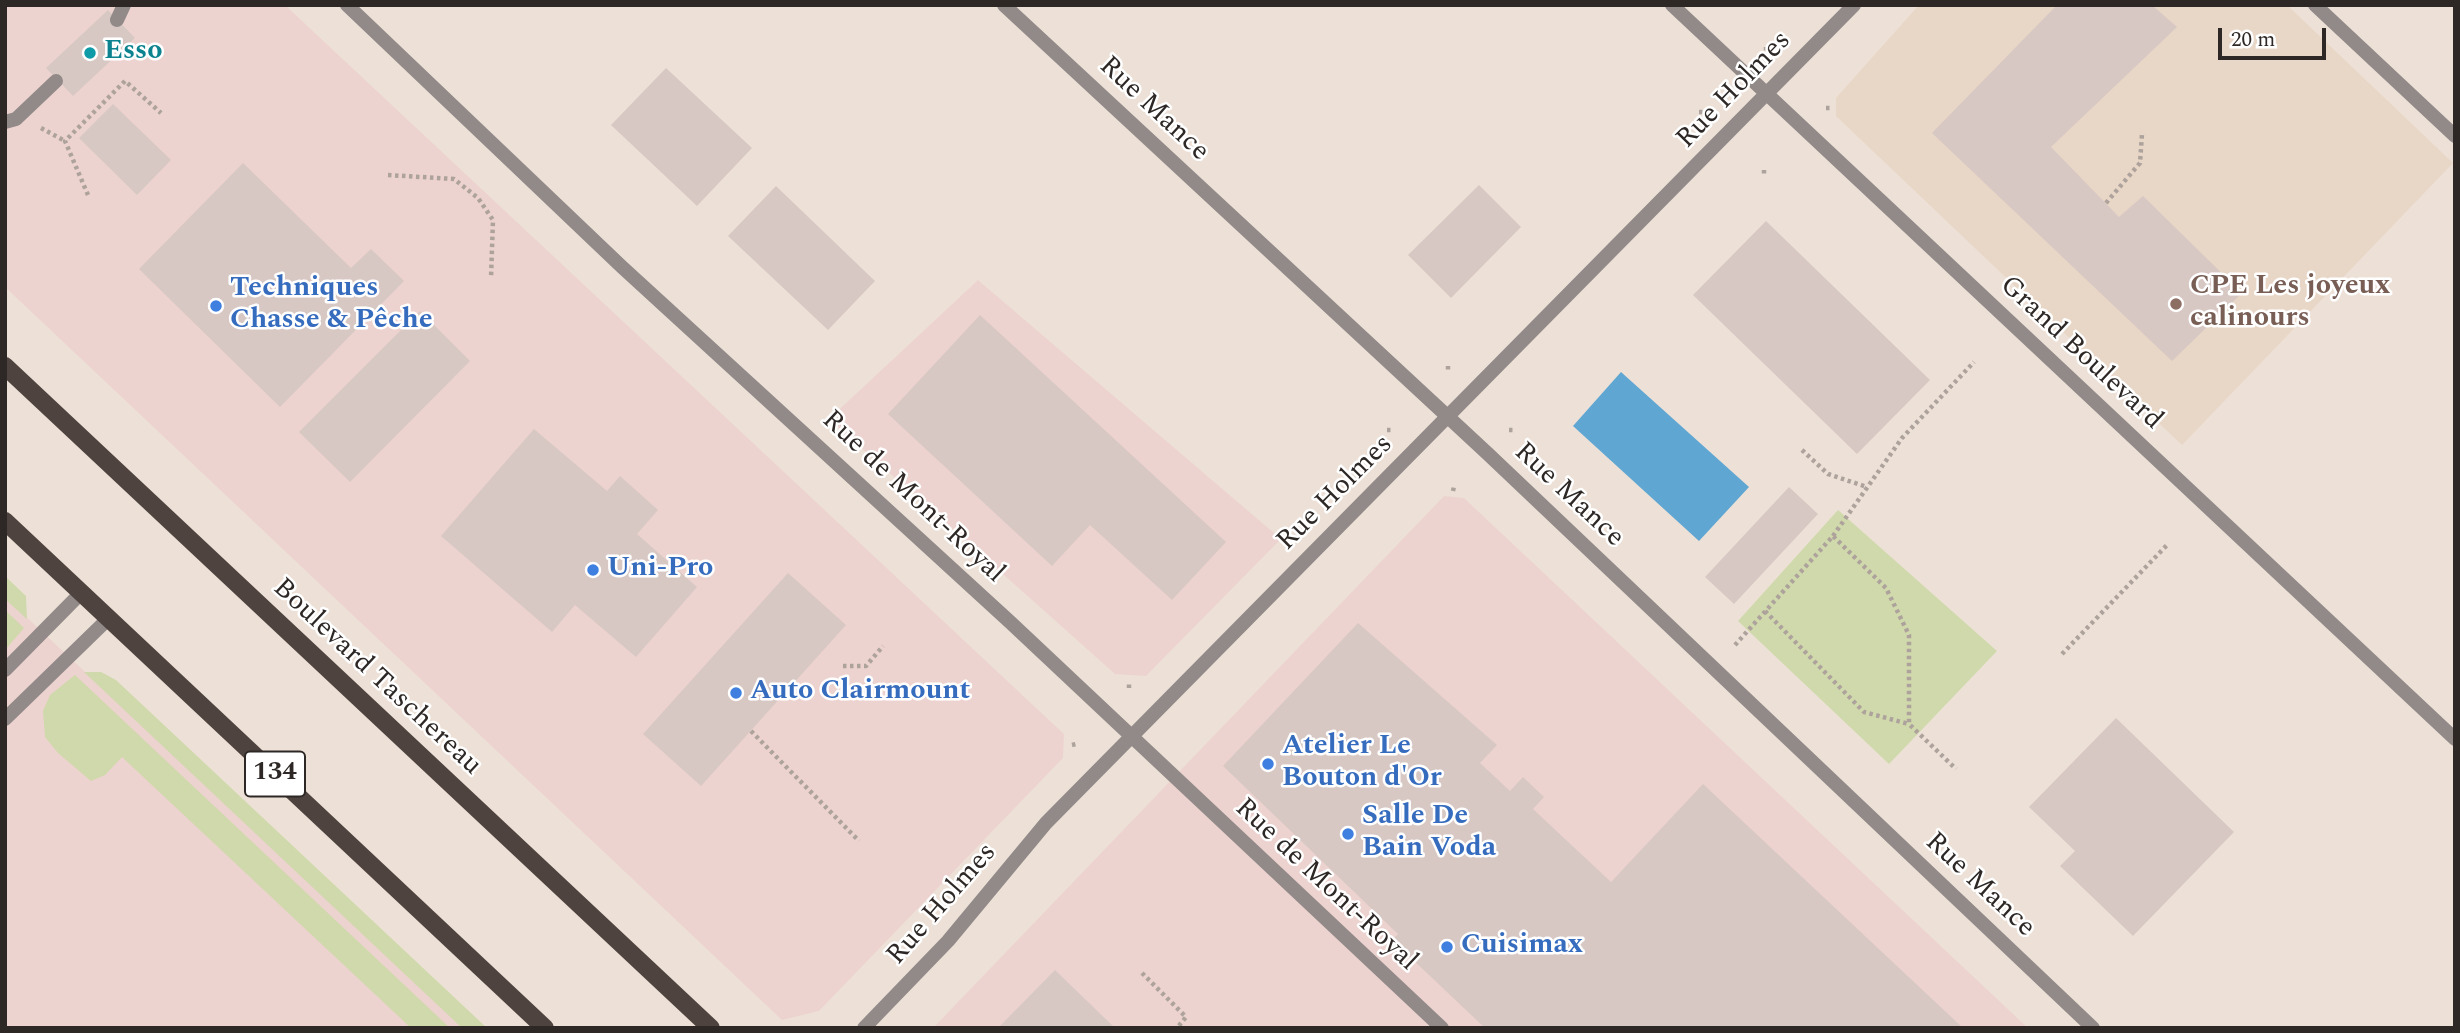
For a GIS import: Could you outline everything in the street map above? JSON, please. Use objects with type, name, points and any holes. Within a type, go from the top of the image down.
[{"type":"main road","name":"Boulevard Taschereau","points":[[5,366],[711,1028]]},
{"type":"main road","name":"134","points":[[5,522],[545,1028]]},
{"type":"street","points":[[117,20],[124,5]]},
{"type":"street","name":"Rue de Mont-Royal","points":[[347,5],[622,267],[1010,622],[1129,737],[1442,1028]]},
{"type":"street","name":"Rue Mance","points":[[1004,5],[1448,418],[2093,1028]]},
{"type":"street","name":"Grand Boulevard","points":[[1672,5],[2455,739]]},
{"type":"street","name":"Rue Holmes","points":[[864,1028],[948,941],[1046,822],[1854,5]]},
{"type":"street","points":[[2315,5],[2455,136]]},
{"type":"street","points":[[5,122],[16,119],[57,81]]},
{"type":"street","points":[[5,670],[81,593]]},
{"type":"street","points":[[5,719],[109,618]]},
{"type":"path","points":[[88,195],[65,141],[125,81],[161,113]]},
{"type":"path","points":[[2106,203],[2140,163],[2142,134]]},
{"type":"path","points":[[388,175],[454,179],[478,198],[493,220],[491,278]]},
{"type":"path","points":[[1735,645],[1833,536],[1902,438],[1974,362]]},
{"type":"path","points":[[1802,450],[1828,474],[1867,487]]},
{"type":"path","points":[[1833,536],[1886,588],[1909,635],[1909,724]]},
{"type":"path","points":[[2062,654],[2168,544]]},
{"type":"path","points":[[1765,611],[1864,712],[1909,724],[1956,769]]},
{"type":"path","points":[[843,666],[866,666],[883,646]]},
{"type":"path","points":[[751,730],[859,841]]},
{"type":"path","points":[[1142,973],[1186,1017],[1177,1028]]},
{"type":"shaded area","points":[[5,5],[285,5],[1064,734],[1063,758],[819,1011],[782,1020],[5,287]]},
{"type":"shaded area","name":"CPE Les joyeux calinours","points":[[1919,5],[2287,5],[2453,163],[2182,445],[1836,116],[1836,98]]},
{"type":"shaded area","points":[[978,280],[1281,539],[1146,676],[1115,674],[829,419]]},
{"type":"shaded area","points":[[1444,496],[1464,498],[2028,1028],[933,1028]]},
{"type":"shaded area","points":[[5,597],[466,1028],[5,1028]]},
{"type":"green space","points":[[1838,510],[1997,651],[1889,764],[1738,621]]},
{"type":"green space","points":[[5,576],[26,596],[27,619],[5,599]]},
{"type":"green space","points":[[5,610],[24,628],[5,650]]},
{"type":"green space","points":[[84,672],[101,672],[116,680],[487,1028],[462,1028]]},
{"type":"green space","points":[[75,675],[450,1028],[411,1028],[122,757],[105,775],[91,781],[58,753],[45,737],[43,711],[50,695]]},
{"type":"water","points":[[1621,372],[1749,487],[1699,541],[1573,426]]},
{"type":"building","name":"CPE Les joyeux calinours","points":[[2057,5],[2152,5],[2177,27],[2051,147],[2119,217],[2143,196],[2242,293],[2172,361],[1932,133]]},
{"type":"building","name":"Esso","points":[[108,10],[135,38],[73,96],[46,68]]},
{"type":"building","points":[[666,68],[752,148],[697,206],[611,125]]},
{"type":"building","points":[[113,104],[171,160],[137,195],[79,138]]},
{"type":"building","points":[[243,163],[351,268],[371,249],[404,281],[280,407],[139,269]]},
{"type":"building","points":[[1479,185],[1521,227],[1451,298],[1408,255]]},
{"type":"building","points":[[776,186],[875,281],[828,330],[728,236]]},
{"type":"building","points":[[1766,221],[1930,380],[1857,454],[1693,295]]},
{"type":"building","points":[[420,311],[470,361],[350,482],[299,432]]},
{"type":"building","points":[[980,315],[1226,542],[1172,600],[1090,525],[1052,566],[888,414]]},
{"type":"building","points":[[534,429],[607,491],[620,476],[658,510],[637,534],[697,587],[636,657],[575,605],[552,632],[441,536]]},
{"type":"building","points":[[1789,487],[1818,514],[1734,604],[1705,577]]},
{"type":"building","points":[[788,573],[846,625],[701,786],[643,734]]},
{"type":"building","points":[[1358,623],[1497,745],[1480,763],[1510,791],[1523,777],[1544,797],[1533,809],[1611,882],[1703,784],[1963,1028],[1485,1028],[1392,940],[1398,934],[1223,766]]},
{"type":"building","points":[[2116,718],[2234,832],[2133,936],[2060,866],[2075,851],[2029,807]]},
{"type":"building","points":[[1055,970],[1115,1028],[998,1028]]},
{"type":"place","name":"Esso","points":[[90,53]]},
{"type":"place","name":"CPE Les joyeux calinours","points":[[2176,304]]},
{"type":"place","name":"Techniques Chasse & Pêche","points":[[216,306]]},
{"type":"place","name":"Uni-Pro","points":[[593,570]]},
{"type":"place","name":"Auto Clairmount","points":[[736,693]]},
{"type":"place","name":"Atelier Le Bouton d'Or","points":[[1268,764]]},
{"type":"place","name":"Salle De Bain Voda","points":[[1348,834]]},
{"type":"place","name":"Cuisimax","points":[[1447,947]]}]
